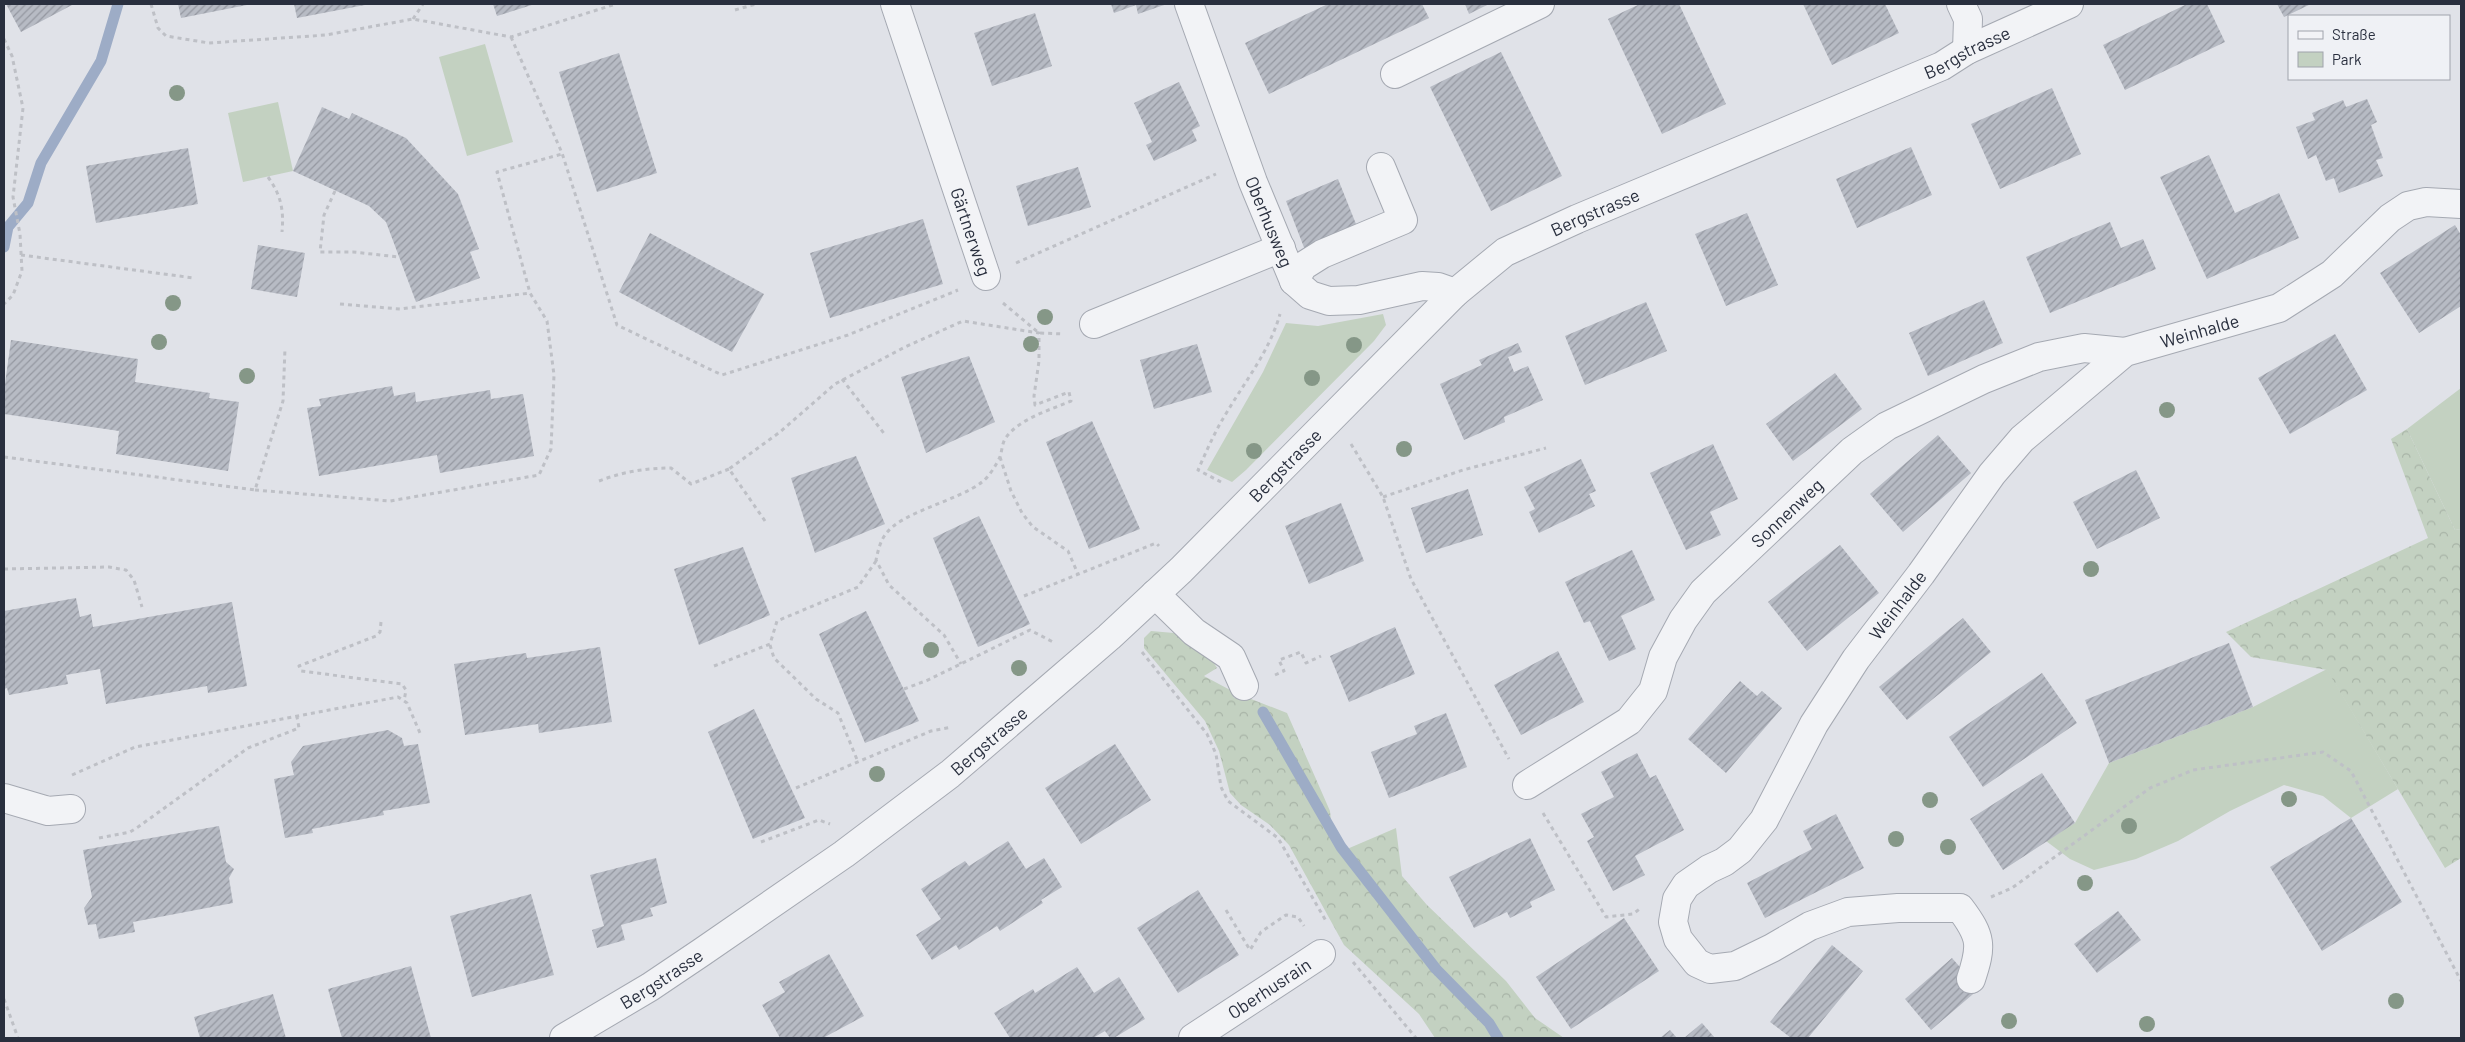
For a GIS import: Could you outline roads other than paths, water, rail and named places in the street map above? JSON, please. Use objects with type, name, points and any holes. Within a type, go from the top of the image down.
[{"type":"street","name":"Gärtnerweg","points":[[895,4],[986,276]]},
{"type":"street","name":"Oberhusweg","points":[[1189,4],[1246,162],[1294,281],[1310,295],[1329,301],[1358,300],[1422,286],[1438,287],[1455,294]]},
{"type":"street","points":[[1395,74],[1540,4]]},
{"type":"street","points":[[1961,4],[1968,19],[1967,50]]},
{"type":"street","name":"Bergstrasse","points":[[564,1038],[650,987],[853,847],[941,781],[1109,637],[1181,570],[1455,294],[1505,252],[1576,218],[1942,66],[1967,50],[2070,4]]},
{"type":"street","points":[[1294,281],[1303,266],[1322,254],[1403,220],[1381,167]]},
{"type":"street","name":"Weinhalde","points":[[1971,979],[1978,957],[1976,930],[1960,908],[1898,908],[1848,912],[1810,926],[1772,948],[1734,966],[1710,969],[1697,963],[1678,939],[1674,922],[1677,899],[1686,885],[1740,850],[1764,820],[1814,724],[1856,659],[1921,574],[1992,474],[2022,439],[2125,352],[2279,308],[2332,274],[2390,218],[2408,206],[2426,202],[2461,204]]},
{"type":"street","points":[[1094,324],[1281,248]]},
{"type":"street","name":"Sonnenweg","points":[[1527,785],[1629,721],[1653,691],[1664,657],[1683,620],[1703,592],[1852,451],[1888,426],[1984,379],[2039,357],[2084,348],[2125,352]]},
{"type":"street","points":[[1155,594],[1194,632],[1231,657],[1244,686]]},
{"type":"street","points":[[4,798],[48,811],[71,809]]},
{"type":"street","name":"Oberhusrain","points":[[1193,1038],[1321,954]]},
{"type":"waterway","points":[[4,247],[8,227],[28,203],[41,163],[101,61],[118,4]]},
{"type":"waterway","points":[[1263,712],[1341,847],[1436,969],[1489,1023],[1498,1038]]}]
